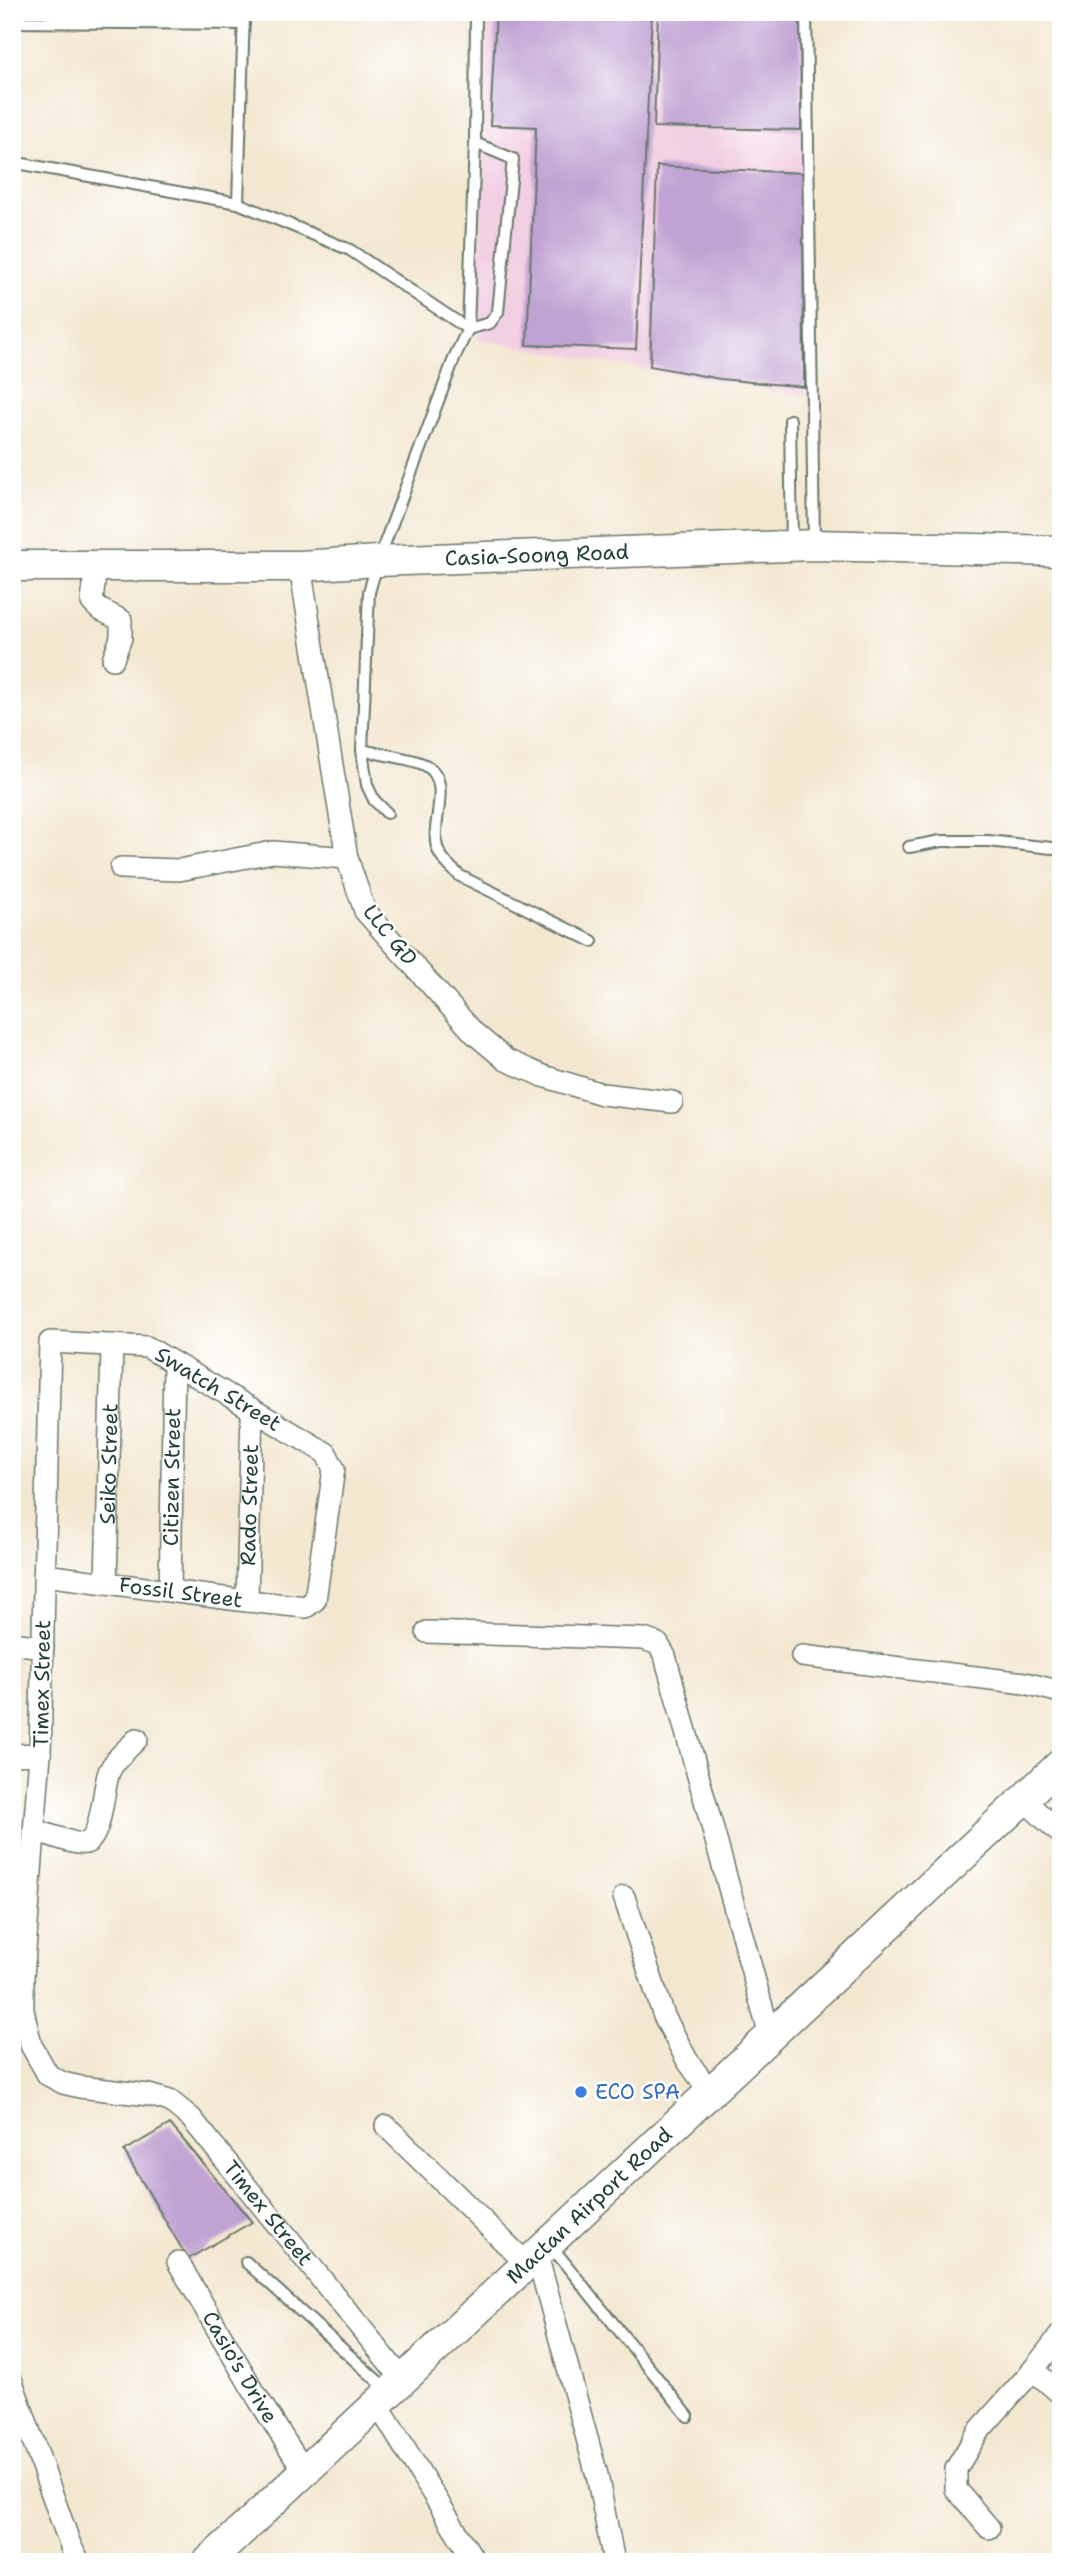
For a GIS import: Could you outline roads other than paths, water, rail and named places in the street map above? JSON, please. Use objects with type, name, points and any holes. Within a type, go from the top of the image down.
[{"type":"main road","name":"Casia-Soong Road","points":[[12,566],[300,566],[803,545],[1061,551]]},
{"type":"main road","name":"Mactan Airport Road","points":[[208,2562],[1061,1764]]},
{"type":"street","points":[[96,566],[92,602],[99,609],[121,620],[121,638],[113,659]]},
{"type":"street","name":"LLC GD","points":[[300,566],[346,858],[365,911],[474,1033],[506,1060],[542,1076],[602,1094],[672,1102]]},
{"type":"street","points":[[121,869],[179,870],[273,852],[346,858]]},
{"type":"street","name":"Swatch Street","points":[[50,1342],[147,1347],[326,1453],[333,1462],[334,1469],[315,1600]]},
{"type":"street","name":"Timex Street","points":[[50,1342],[40,1754],[23,1977],[23,2010],[31,2045],[48,2075],[63,2083],[149,2095],[170,2101],[191,2118],[390,2392]]},
{"type":"street","name":"Seiko Street","points":[[106,1583],[112,1345]]},
{"type":"street","name":"Citizen Street","points":[[170,1591],[174,1363]]},
{"type":"street","name":"Rado Street","points":[[247,1601],[252,1409]]},
{"type":"street","name":"Fossil Street","points":[[44,1575],[306,1607],[315,1600]]},
{"type":"street","points":[[427,1632],[643,1639],[658,1644],[665,1656],[770,2036]]},
{"type":"street","points":[[12,1643],[43,1647]]},
{"type":"street","points":[[802,1656],[1026,1683],[1061,1692]]},
{"type":"street","points":[[34,1830],[82,1843],[88,1842],[96,1830],[108,1774],[122,1753],[137,1739]]},
{"type":"street","points":[[12,1755],[40,1754]]},
{"type":"street","points":[[1023,1799],[1061,1834]]},
{"type":"street","points":[[624,1897],[664,2016],[687,2060],[710,2092]]},
{"type":"street","points":[[386,2126],[538,2254],[597,2475],[614,2562]]},
{"type":"street","name":"Casio's Drive","points":[[178,2262],[303,2471]]},
{"type":"street","points":[[989,2528],[956,2488],[956,2469],[978,2432],[1061,2334]]},
{"type":"street","points":[[1033,2370],[1061,2394]]},
{"type":"street","points":[[12,2382],[71,2547],[79,2562]]},
{"type":"street","points":[[390,2392],[475,2562]]},
{"type":"lane","points":[[387,813],[374,800],[367,785],[362,750],[369,592],[378,561],[455,356],[468,329],[475,143],[476,12]]},
{"type":"lane","points":[[803,545],[806,12]]},
{"type":"lane","points":[[12,22],[244,18],[238,203]]},
{"type":"lane","points":[[12,162],[238,203],[350,250],[468,329],[490,323],[498,312],[513,159],[475,143]]},
{"type":"lane","points":[[790,420],[803,545]]},
{"type":"lane","points":[[362,750],[425,765],[433,772],[439,782],[437,846],[445,863],[460,876],[592,941]]},
{"type":"lane","points":[[909,847],[942,841],[988,841],[1061,849]]},
{"type":"lane","points":[[538,2254],[688,2416]]},
{"type":"lane","points":[[246,2262],[390,2392]]},
{"type":"place","name":"ECO SPA","points":[[581,2092]]}]
